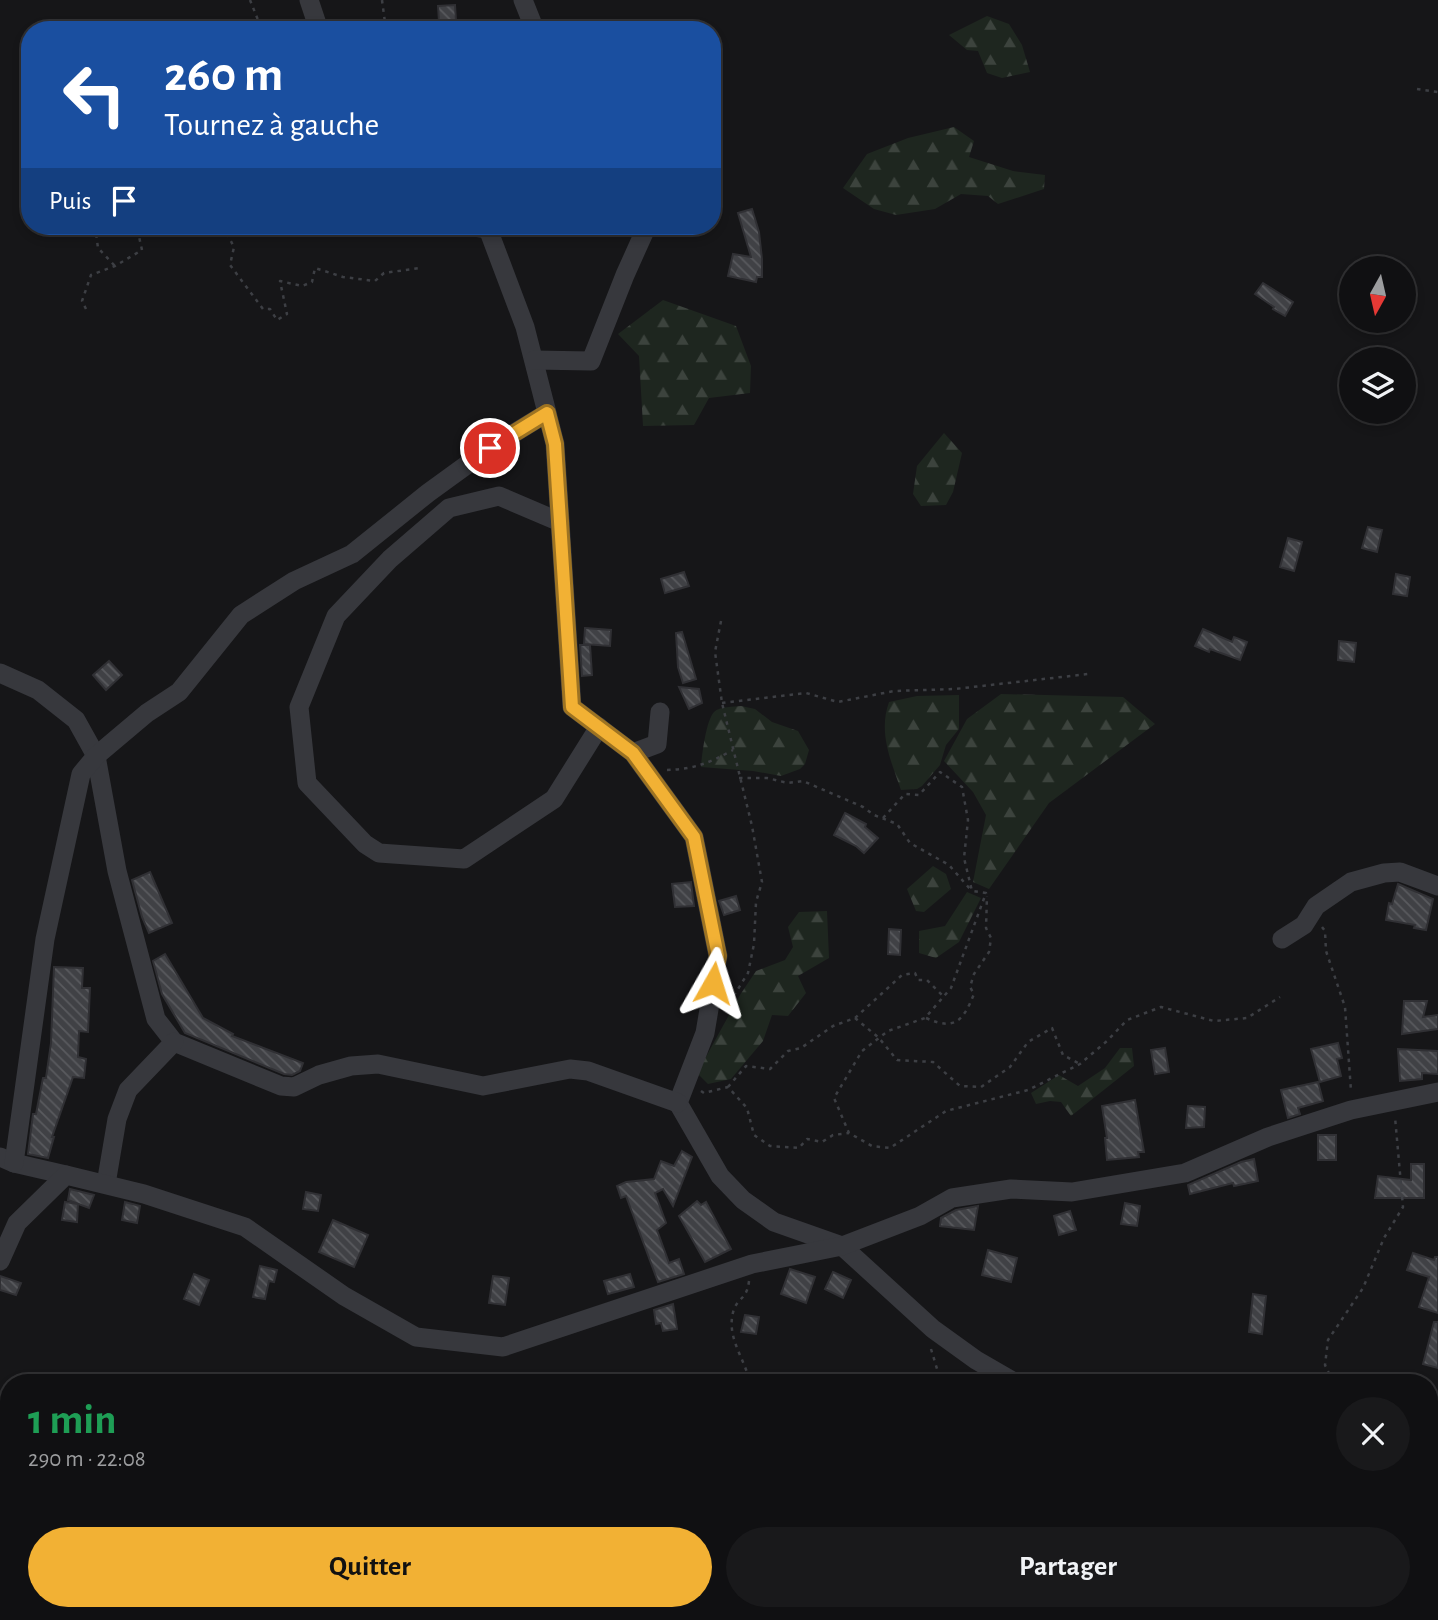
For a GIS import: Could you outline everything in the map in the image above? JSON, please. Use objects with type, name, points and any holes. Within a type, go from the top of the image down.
[{"type":"street","points":[[309,0],[315,21]]},
{"type":"street","points":[[523,0],[531,21]]},
{"type":"street","points":[[492,235],[525,327],[555,444],[572,707],[633,753],[694,837],[718,956],[705,1033],[678,1103]]},
{"type":"street","points":[[534,360],[591,361],[643,235]]},
{"type":"street","points":[[547,413],[490,448],[352,554],[294,581],[241,615],[179,692],[147,713],[96,756],[81,774],[45,939],[7,1160],[106,1184],[245,1227],[344,1296],[416,1337],[503,1347],[752,1264],[842,1245],[920,1216],[952,1198],[1011,1189],[1072,1192],[1185,1173],[1268,1137],[1351,1110],[1438,1092]]},
{"type":"street","points":[[560,522],[499,496],[449,508],[390,559],[336,615],[299,707],[307,783],[365,844],[379,853],[464,859],[554,799],[599,727]]},
{"type":"street","points":[[0,673],[38,690],[76,720],[96,756],[117,871],[134,941],[156,1019],[174,1042],[281,1086],[294,1087],[319,1075],[351,1066],[378,1064],[483,1086],[570,1069],[588,1071],[678,1103],[720,1176],[743,1200],[774,1222],[842,1245],[933,1329],[1000,1374]]},
{"type":"street","points":[[633,753],[657,744],[660,712]]},
{"type":"street","points":[[1282,939],[1304,925],[1316,906],[1351,882],[1384,873],[1400,872],[1438,886]]},
{"type":"street","points":[[106,1184],[117,1119],[128,1090],[174,1042]]},
{"type":"street","points":[[0,1261],[17,1223],[66,1175]]},
{"type":"path","points":[[250,0],[258,21]]},
{"type":"path","points":[[382,0],[383,21]]},
{"type":"path","points":[[1417,89],[1438,92]]},
{"type":"path","points":[[96,235],[98,248],[115,266]]},
{"type":"path","points":[[86,309],[82,301],[91,275],[115,266],[142,250],[139,235]]},
{"type":"path","points":[[228,235],[234,247],[230,265],[263,309],[270,309],[277,320],[287,314],[280,281],[302,286],[312,282],[315,268],[343,277],[375,281],[384,273],[420,268]]},
{"type":"path","points":[[709,1011],[726,1008],[748,973],[754,944],[756,902],[762,882],[752,826],[722,703],[715,652],[720,621]]},
{"type":"path","points":[[722,703],[806,693],[838,702],[894,691],[955,689],[1088,674]]},
{"type":"path","points":[[647,772],[690,769],[708,764],[733,750]]},
{"type":"path","points":[[883,818],[905,794],[919,795],[940,772],[962,787],[968,820],[964,858],[972,891]]},
{"type":"path","points":[[739,778],[767,778],[788,783],[803,781],[863,807],[874,815],[897,824],[910,843],[950,865],[972,891],[986,893]]},
{"type":"path","points":[[849,1133],[834,1098],[862,1051],[888,1031],[925,1018],[951,988],[986,893]]},
{"type":"path","points":[[925,1018],[941,1025],[952,1024],[962,1017],[969,1007],[974,994],[970,988],[974,974],[989,951],[991,938],[986,928],[986,893]]},
{"type":"path","points":[[1311,913],[1325,931],[1326,951],[1345,1007],[1351,1110]]},
{"type":"path","points":[[686,1084],[704,1093],[728,1087],[747,1066],[771,1069],[788,1051],[801,1048],[833,1026],[855,1018],[902,975],[915,973],[918,980],[927,980],[943,996]]},
{"type":"path","points":[[728,1087],[747,1108],[754,1135],[771,1146],[799,1148],[807,1139],[822,1142],[834,1135],[849,1133],[872,1146],[890,1148],[946,1111],[1028,1090],[1080,1064],[1127,1020],[1161,1007],[1214,1021],[1247,1018],[1280,997]]},
{"type":"path","points":[[855,1018],[879,1038],[897,1060],[933,1062],[960,1086],[981,1087],[1010,1068],[1028,1042],[1052,1028],[1063,1055],[1080,1064]]},
{"type":"path","points":[[1329,1374],[1325,1365],[1328,1340],[1363,1288],[1384,1238],[1403,1207],[1393,1100]]},
{"type":"path","points":[[747,1374],[730,1333],[735,1307],[748,1292],[752,1264]]},
{"type":"path","points":[[933,1329],[930,1345],[939,1374]]},
{"type":"green space","points":[[987,16],[1009,24],[1022,45],[1030,72],[1002,78],[987,73],[978,51],[967,50],[949,35]]},
{"type":"green space","points":[[954,127],[974,141],[969,157],[1013,171],[1045,175],[1044,189],[998,204],[988,196],[961,194],[935,209],[896,215],[874,209],[843,188],[867,154],[908,138]]},
{"type":"green space","points":[[663,300],[736,326],[751,366],[750,393],[709,398],[694,425],[643,426],[639,356],[618,334]]},
{"type":"green space","points":[[944,433],[962,453],[953,492],[946,505],[921,506],[913,494],[917,466]]},
{"type":"green space","points":[[1001,694],[1123,697],[1155,724],[1049,803],[989,889],[973,882],[986,815],[973,792],[944,761],[967,719]]},
{"type":"green space","points":[[959,695],[959,729],[946,745],[940,765],[922,786],[901,790],[885,736],[889,702],[917,696]]},
{"type":"green space","points":[[741,706],[755,709],[772,722],[798,731],[809,750],[805,764],[800,769],[781,776],[701,767],[711,716],[723,708]]},
{"type":"green space","points":[[933,866],[946,874],[951,889],[924,912],[916,911],[907,889]]},
{"type":"green space","points":[[967,892],[981,898],[959,942],[936,958],[919,953],[919,931],[945,926]]},
{"type":"green space","points":[[827,911],[829,958],[798,976],[806,993],[788,1016],[772,1015],[763,1041],[731,1079],[708,1084],[697,1073],[756,971],[785,960],[793,947],[788,927],[799,912]]},
{"type":"green space","points":[[1120,1048],[1132,1048],[1134,1066],[1071,1116],[1061,1102],[1036,1104],[1031,1093],[1059,1075],[1078,1086],[1105,1068]]},
{"type":"building","points":[[455,5],[456,21],[439,21],[438,6]]},
{"type":"building","points":[[752,209],[759,232],[762,259],[762,277],[757,277],[756,282],[728,276],[733,254],[751,257],[738,213]]},
{"type":"building","points":[[1263,283],[1293,302],[1285,316],[1255,294]]},
{"type":"building","points":[[1368,527],[1382,530],[1377,552],[1362,548]]},
{"type":"building","points":[[1288,538],[1302,542],[1294,571],[1280,567]]},
{"type":"building","points":[[684,572],[689,586],[665,593],[661,579]]},
{"type":"building","points":[[1396,574],[1410,577],[1407,596],[1393,594]]},
{"type":"building","points":[[585,628],[611,630],[610,646],[584,644]]},
{"type":"building","points":[[1203,629],[1232,642],[1234,637],[1247,642],[1240,660],[1195,646]]},
{"type":"building","points":[[682,632],[696,679],[683,683],[678,667],[676,633]]},
{"type":"building","points":[[1339,641],[1356,643],[1354,662],[1338,660]]},
{"type":"building","points":[[580,645],[590,645],[592,675],[582,676]]},
{"type":"building","points":[[109,661],[122,675],[106,690],[93,675]]},
{"type":"building","points":[[679,687],[699,689],[702,703],[689,709]]},
{"type":"building","points":[[845,813],[866,824],[865,827],[878,838],[864,853],[834,835]]},
{"type":"building","points":[[150,872],[172,923],[149,933],[132,880]]},
{"type":"building","points":[[691,882],[694,906],[675,907],[672,884]]},
{"type":"building","points":[[1398,884],[1433,899],[1426,930],[1414,928],[1415,925],[1386,920],[1389,903],[1392,904]]},
{"type":"building","points":[[736,896],[740,910],[724,915],[719,901]]},
{"type":"building","points":[[889,929],[901,930],[900,955],[888,954]]},
{"type":"building","points":[[165,954],[203,1018],[233,1034],[232,1036],[303,1063],[300,1071],[292,1075],[284,1074],[185,1033],[162,994],[153,961]]},
{"type":"building","points":[[54,967],[83,968],[82,988],[90,988],[88,1032],[79,1031],[78,1057],[86,1059],[84,1078],[73,1077],[52,1137],[48,1158],[28,1154],[33,1114],[36,1114],[43,1078],[46,1078],[51,1043]]},
{"type":"building","points":[[1404,1001],[1427,1001],[1423,1017],[1438,1015],[1438,1029],[1402,1034]]},
{"type":"building","points":[[1338,1043],[1342,1058],[1337,1059],[1341,1076],[1320,1082],[1311,1049]]},
{"type":"building","points":[[1165,1048],[1169,1072],[1155,1074],[1151,1050]]},
{"type":"building","points":[[1398,1049],[1438,1051],[1438,1074],[1422,1073],[1422,1079],[1400,1081]]},
{"type":"building","points":[[1318,1082],[1323,1101],[1298,1108],[1300,1114],[1288,1118],[1281,1090]]},
{"type":"building","points":[[1135,1100],[1144,1152],[1138,1152],[1139,1157],[1107,1160],[1102,1106]]},
{"type":"building","points":[[1188,1106],[1205,1107],[1204,1127],[1186,1128]]},
{"type":"building","points":[[1318,1135],[1336,1135],[1336,1160],[1318,1160]]},
{"type":"building","points":[[682,1151],[692,1157],[673,1206],[663,1189],[655,1193],[666,1223],[657,1230],[669,1263],[679,1259],[684,1274],[658,1282],[626,1196],[621,1198],[617,1186],[626,1182],[654,1179],[661,1161],[674,1166]]},
{"type":"building","points":[[1254,1159],[1258,1181],[1234,1186],[1233,1183],[1190,1194],[1188,1185]]},
{"type":"building","points":[[1411,1164],[1424,1164],[1424,1198],[1375,1198],[1378,1176],[1411,1180]]},
{"type":"building","points":[[70,1189],[94,1195],[89,1208],[68,1200]]},
{"type":"building","points":[[306,1192],[321,1195],[318,1211],[303,1209]]},
{"type":"building","points":[[697,1201],[701,1205],[706,1202],[731,1249],[705,1262],[679,1216]]},
{"type":"building","points":[[65,1202],[78,1204],[77,1222],[62,1220]]},
{"type":"building","points":[[125,1202],[140,1206],[137,1223],[122,1220]]},
{"type":"building","points":[[1125,1203],[1140,1206],[1137,1226],[1121,1224]]},
{"type":"building","points":[[978,1206],[974,1230],[940,1226],[941,1218],[956,1210]]},
{"type":"building","points":[[1070,1211],[1076,1230],[1059,1235],[1054,1216]]},
{"type":"building","points":[[333,1220],[368,1235],[354,1267],[319,1252]]},
{"type":"building","points":[[988,1250],[1017,1258],[1011,1282],[982,1275]]},
{"type":"building","points":[[1413,1253],[1434,1260],[1438,1257],[1438,1313],[1419,1307],[1429,1277],[1407,1270]]},
{"type":"building","points":[[260,1266],[277,1270],[274,1282],[269,1281],[265,1299],[253,1297]]},
{"type":"building","points":[[790,1269],[815,1277],[806,1303],[781,1294]]},
{"type":"building","points":[[833,1272],[851,1280],[843,1298],[825,1289]]},
{"type":"building","points":[[194,1274],[209,1280],[199,1305],[184,1299]]},
{"type":"building","points":[[630,1274],[634,1287],[608,1294],[604,1281]]},
{"type":"building","points":[[0,1276],[21,1283],[16,1295],[0,1290]]},
{"type":"building","points":[[493,1276],[509,1278],[505,1305],[489,1303]]},
{"type":"building","points":[[1253,1294],[1266,1296],[1262,1334],[1249,1332]]},
{"type":"building","points":[[673,1304],[677,1329],[663,1331],[661,1323],[656,1324],[654,1310]]},
{"type":"building","points":[[745,1315],[759,1317],[756,1334],[741,1332]]},
{"type":"building","points":[[1434,1322],[1438,1322],[1438,1368],[1423,1364]]},
{"type":"route","points":[[490,448],[547,413],[555,444],[572,707],[633,753],[694,837],[718,956],[713,983]]}]
